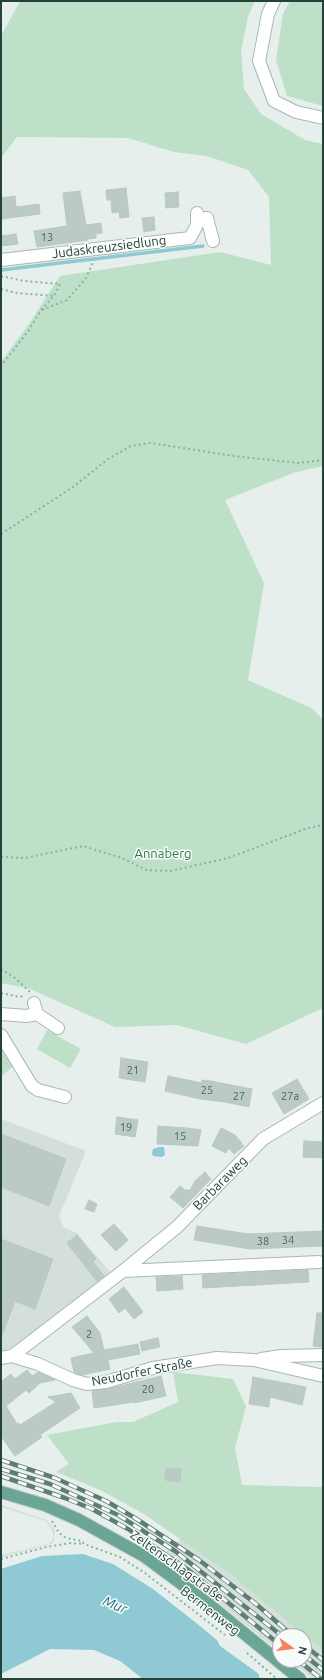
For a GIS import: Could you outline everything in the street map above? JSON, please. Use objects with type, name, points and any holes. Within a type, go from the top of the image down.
[{"type":"main road","name":"Zeltenschlagstraße","points":[[1,1492],[45,1506],[79,1520],[144,1556],[202,1599],[300,1679]]},
{"type":"street","points":[[274,1],[268,14],[259,61],[274,101],[296,112],[323,118]]},
{"type":"street","name":"Judaskreuzsiedlung","points":[[1,260],[190,238],[197,225],[197,216],[207,218],[213,241]]},
{"type":"street","points":[[1,1014],[26,1016],[34,1003],[58,1028]]},
{"type":"street","points":[[1,1035],[32,1086],[38,1090],[65,1098]]},
{"type":"street","name":"Barbaraweg","points":[[7,1357],[123,1272],[177,1227],[263,1139],[323,1103]]},
{"type":"street","points":[[123,1272],[319,1262]]},
{"type":"street","points":[[254,1360],[282,1356],[323,1355]]},
{"type":"street","name":"Neudorfer Straße","points":[[7,1357],[38,1364],[73,1380],[87,1384],[106,1382],[153,1368],[217,1358],[254,1360],[323,1376]]},
{"type":"path","points":[[41,310],[67,300],[86,278],[93,262]]},
{"type":"path","points":[[1,276],[24,281],[60,284],[54,296],[41,310],[29,330],[1,366]]},
{"type":"path","points":[[1,289],[17,293],[54,296]]},
{"type":"path","points":[[1,534],[73,487],[108,459],[130,446],[151,442],[234,456],[300,463],[323,460]]},
{"type":"path","points":[[1,857],[25,858],[83,846],[122,858],[146,870],[170,870],[228,858],[308,828],[323,825]]},
{"type":"path","points":[[1,969],[16,978],[34,1003]]},
{"type":"path","points":[[1,993],[20,997],[34,1003]]},
{"type":"path","name":"Bermenweg","points":[[45,1506],[59,1533],[66,1538],[82,1541],[84,1544]]},
{"type":"path","name":"Bermenweg","points":[[1,1559],[46,1547],[71,1543],[84,1544],[120,1557],[145,1573],[228,1637]]},
{"type":"path","name":"Bermenweg","points":[[245,1651],[277,1679]]},
{"type":"shaded area","points":[[1,1119],[86,1151],[59,1216],[64,1228],[77,1233],[110,1272],[16,1348],[1,1351]]},
{"type":"shaded area","points":[[1,1505],[47,1520],[55,1531],[54,1541],[51,1544],[1,1557],[1,1555],[48,1544],[53,1540],[53,1532],[46,1521],[1,1507]]},
{"type":"shaded area","points":[[180,1539],[231,1575],[295,1628],[272,1628],[272,1646],[159,1558]]},
{"type":"shaded area","points":[[312,1642],[323,1651],[323,1679],[313,1679],[300,1668],[312,1668]]},
{"type":"green space","name":"Annaberg","points":[[22,1],[255,1],[248,17],[241,51],[244,89],[261,114],[305,140],[323,144],[323,466],[293,473],[225,500],[264,583],[248,680],[311,708],[323,719],[323,1008],[246,1044],[177,1025],[115,1027],[30,989],[1,983],[1,362],[29,324],[60,276],[220,252],[271,265],[269,197],[248,170],[207,156],[174,152],[128,138],[17,137],[1,158],[1,36],[19,3]]},
{"type":"green space","points":[[290,1],[323,1],[323,106],[287,96],[276,60],[283,14]]},
{"type":"green space","points":[[47,1030],[81,1049],[70,1068],[37,1049]]},
{"type":"green space","points":[[1,1045],[14,1065],[2,1076],[1,1076]]},
{"type":"green space","points":[[173,1372],[233,1379],[246,1406],[235,1448],[242,1485],[323,1487],[323,1651],[312,1642],[312,1628],[295,1628],[231,1575],[144,1514],[100,1490],[56,1472],[69,1464],[47,1435],[116,1422],[133,1422],[178,1402]]},
{"type":"water","points":[[164,1147],[165,1155],[162,1157],[153,1156],[153,1149]]},
{"type":"water","name":"Mur","points":[[83,1554],[113,1564],[153,1589],[217,1640],[220,1646],[259,1674],[261,1679],[143,1679],[120,1661],[94,1650],[50,1649],[1,1674],[1,1569],[42,1556]]},
{"type":"building","points":[[126,188],[129,217],[120,218],[119,212],[112,213],[111,200],[107,200],[106,190]]},
{"type":"building","points":[[80,191],[86,225],[101,223],[102,233],[96,234],[96,238],[88,240],[37,247],[34,231],[67,226],[63,193]]},
{"type":"building","points":[[178,192],[179,207],[166,208],[165,193]]},
{"type":"building","points":[[15,196],[16,207],[39,204],[40,214],[1,219],[1,198]]},
{"type":"building","points":[[154,217],[155,230],[144,232],[142,218]]},
{"type":"building","points":[[16,234],[18,244],[1,246],[1,236]]},
{"type":"building","points":[[121,1058],[148,1062],[145,1082],[119,1078]]},
{"type":"building","points":[[168,1076],[202,1083],[202,1080],[211,1081],[252,1089],[249,1107],[200,1099],[165,1091]]},
{"type":"building","points":[[297,1079],[309,1099],[284,1114],[272,1093]]},
{"type":"building","points":[[117,1117],[138,1120],[135,1137],[115,1134]]},
{"type":"building","points":[[158,1126],[201,1130],[198,1146],[157,1144]]},
{"type":"building","points":[[221,1128],[235,1135],[244,1146],[234,1154],[229,1148],[226,1153],[212,1146]]},
{"type":"building","points":[[1,1134],[66,1159],[49,1206],[1,1187]]},
{"type":"building","points":[[304,1141],[323,1142],[323,1158],[303,1157]]},
{"type":"building","points":[[205,1172],[211,1179],[183,1208],[170,1197],[180,1186],[185,1190],[190,1190],[195,1181]]},
{"type":"building","points":[[89,1200],[97,1204],[94,1212],[85,1209]]},
{"type":"building","points":[[114,1224],[128,1240],[116,1251],[101,1235]]},
{"type":"building","points":[[197,1226],[248,1234],[323,1231],[323,1246],[250,1249],[194,1240]]},
{"type":"building","points":[[77,1235],[96,1259],[93,1262],[104,1276],[97,1281],[67,1243]]},
{"type":"building","points":[[1,1239],[53,1259],[35,1309],[15,1301],[2,1335]]},
{"type":"building","points":[[308,1270],[309,1282],[203,1288],[202,1275]]},
{"type":"building","points":[[182,1276],[183,1289],[157,1291],[156,1277]]},
{"type":"building","points":[[124,1287],[143,1312],[134,1319],[125,1308],[119,1313],[109,1299]]},
{"type":"building","points":[[317,1313],[323,1313],[323,1347],[313,1346]]},
{"type":"building","points":[[87,1316],[100,1333],[104,1350],[138,1344],[140,1354],[108,1360],[110,1369],[82,1375],[74,1372],[71,1358],[94,1353],[72,1327]]},
{"type":"building","points":[[158,1338],[160,1347],[142,1351],[140,1342]]},
{"type":"building","points":[[27,1370],[32,1376],[38,1372],[55,1380],[40,1383],[29,1393],[26,1390],[6,1406],[17,1424],[19,1423],[20,1425],[56,1402],[48,1397],[71,1393],[80,1408],[40,1435],[42,1437],[15,1456],[1,1436],[1,1382],[11,1374],[15,1379]]},
{"type":"building","points":[[161,1376],[166,1396],[134,1403],[94,1408],[92,1391],[108,1389]]},
{"type":"building","points":[[253,1377],[306,1387],[302,1405],[270,1397],[269,1407],[249,1404]]},
{"type":"building","points":[[166,1468],[181,1469],[180,1482],[165,1480]]},
{"type":"waterway","points":[[1,270],[203,246]]},
{"type":"railway","points":[[1,1460],[55,1478],[106,1501],[135,1518],[199,1560],[256,1604],[284,1628]]},
{"type":"railway","points":[[1,1469],[50,1484],[118,1515],[175,1551],[272,1628]]},
{"type":"railway","points":[[1,1476],[92,1509],[128,1529],[187,1569],[272,1638]]},
{"type":"railway","points":[[312,1651],[323,1660]]},
{"type":"railway","points":[[312,1661],[323,1670]]},
{"type":"railway","points":[[308,1668],[321,1679]]}]
